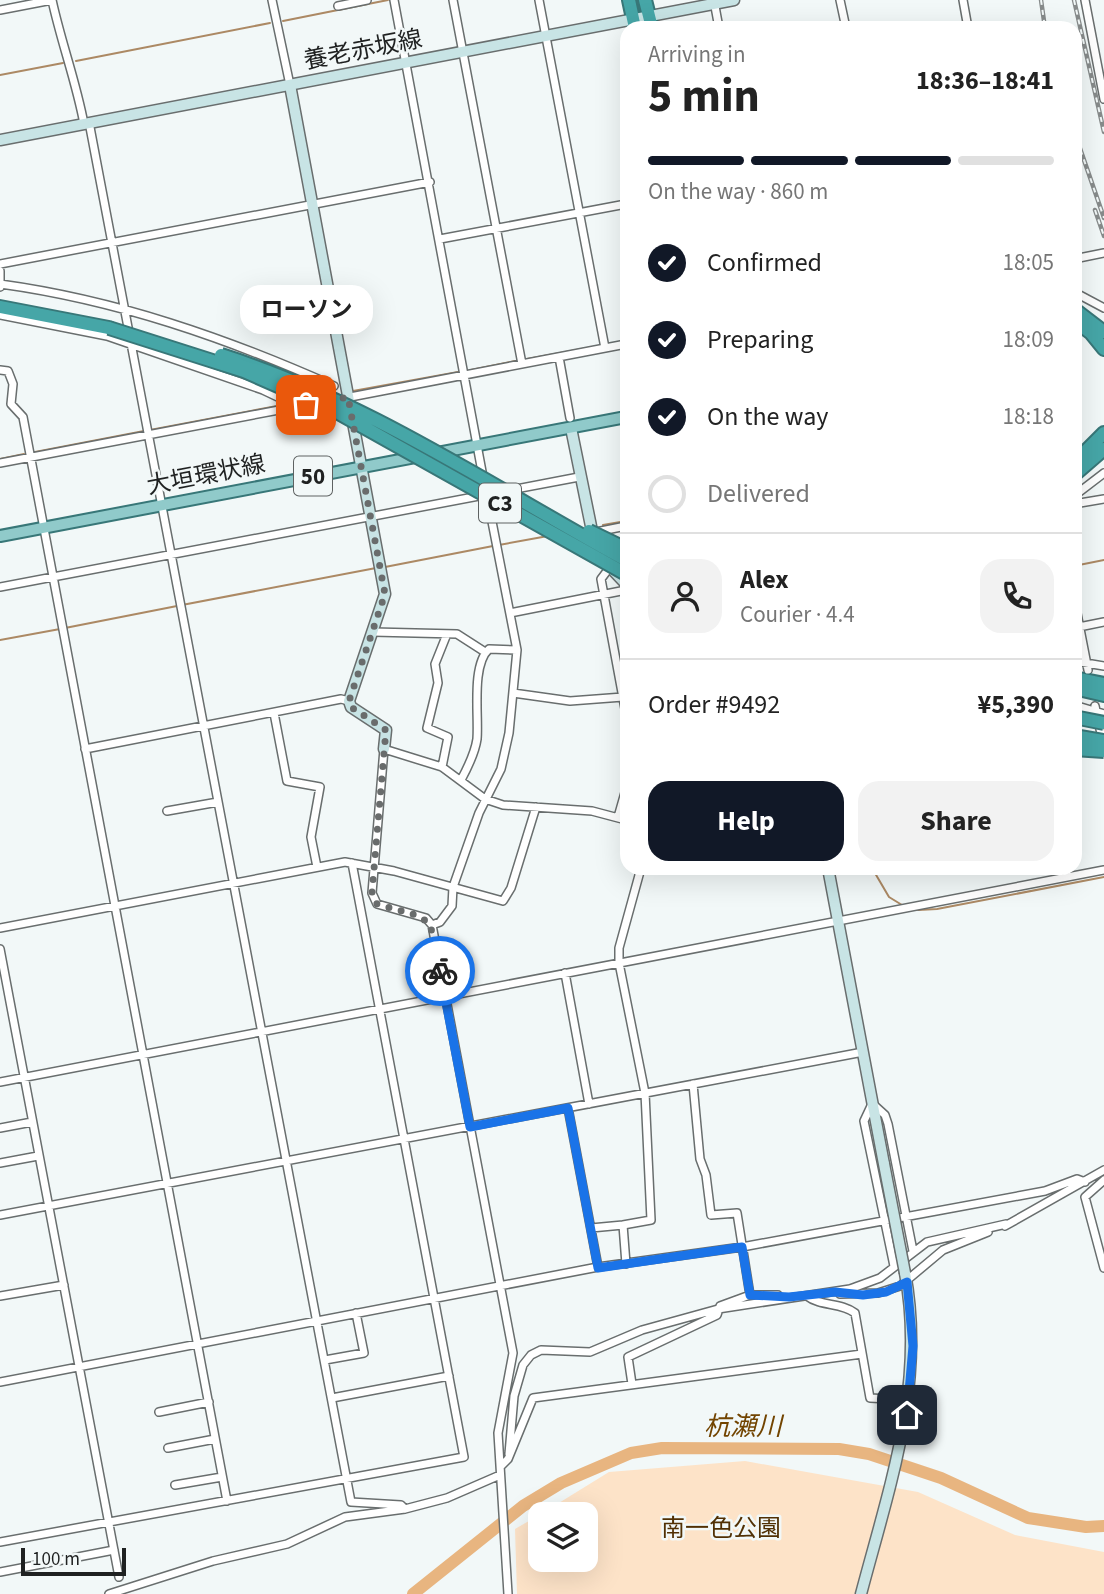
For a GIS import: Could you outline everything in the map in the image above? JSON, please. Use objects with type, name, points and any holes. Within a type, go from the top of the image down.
[{"type":"highway","points":[[629,0],[633,21]]},
{"type":"highway","points":[[645,0],[650,21]]},
{"type":"highway","name":"C3","points":[[0,307],[201,349],[288,378],[455,462],[620,557]]},
{"type":"highway","points":[[1082,315],[1104,332]]},
{"type":"highway","points":[[1082,326],[1104,349]]},
{"type":"highway","name":"C3","points":[[109,328],[244,371],[335,411],[620,571]]},
{"type":"highway","points":[[1082,455],[1104,433]]},
{"type":"highway","points":[[1082,468],[1104,449]]},
{"type":"highway","points":[[455,462],[620,546]]},
{"type":"highway","points":[[1082,680],[1104,684]]},
{"type":"highway","points":[[1082,690],[1104,695]]},
{"type":"highway","points":[[1082,716],[1100,714]]},
{"type":"highway","points":[[1082,725],[1104,729]]},
{"type":"highway","points":[[1082,739],[1104,747]]},
{"type":"highway","points":[[1082,749],[1104,747]]},
{"type":"main road","name":"大垣環状線","points":[[0,536],[477,445],[571,423],[620,418]]},
{"type":"street","points":[[0,10],[52,0],[62,47],[75,75],[131,343],[351,1502],[401,1505],[405,1509]]},
{"type":"street","points":[[272,0],[372,516],[385,599],[349,701],[351,707],[386,730],[372,892],[377,904],[426,918],[432,925],[513,1353],[498,1433],[508,1594]]},
{"type":"street","points":[[338,6],[367,0]]},
{"type":"street","points":[[394,0],[517,650],[503,759],[494,788],[485,799],[453,887],[452,906],[440,922],[432,925]]},
{"type":"street","points":[[453,0],[522,364]]},
{"type":"street","points":[[539,0],[605,348]]},
{"type":"street","name":"養老赤坂線","points":[[653,21],[714,2],[734,0]]},
{"type":"street","points":[[840,0],[844,21]]},
{"type":"street","points":[[962,0],[966,21]]},
{"type":"street","points":[[1085,0],[1101,70],[1104,99]]},
{"type":"street","points":[[714,2],[718,21]]},
{"type":"street","name":"養老赤坂線","points":[[0,140],[546,35],[620,26]]},
{"type":"street","points":[[0,264],[430,182]]},
{"type":"street","points":[[440,239],[620,205]]},
{"type":"street","points":[[1082,257],[1104,253]]},
{"type":"street","points":[[0,271],[0,285],[93,299],[124,308],[275,359],[334,386]]},
{"type":"street","points":[[1082,296],[1104,308]]},
{"type":"street","points":[[0,314],[131,343],[263,390],[282,399],[283,409]]},
{"type":"street","points":[[0,463],[620,345]]},
{"type":"street","points":[[559,357],[579,477],[592,533],[596,546],[620,578]]},
{"type":"street","points":[[263,390],[275,359]]},
{"type":"street","points":[[0,370],[11,376],[11,404],[23,417],[227,1501]]},
{"type":"street","points":[[1082,490],[1104,472]]},
{"type":"street","points":[[0,587],[579,477]]},
{"type":"street","points":[[1082,503],[1104,499]]},
{"type":"street","points":[[592,533],[620,528]]},
{"type":"street","points":[[610,567],[601,579],[620,682]]},
{"type":"street","points":[[510,613],[620,591]]},
{"type":"street","points":[[1082,626],[1104,622]]},
{"type":"street","points":[[373,632],[457,635],[485,652],[498,648],[517,650]]},
{"type":"street","points":[[442,767],[448,737],[427,728],[438,683],[435,664],[447,634]]},
{"type":"street","points":[[1082,645],[1088,667]]},
{"type":"street","points":[[461,780],[470,764],[477,738],[479,669],[485,652]]},
{"type":"street","points":[[1082,664],[1088,667],[1104,666]]},
{"type":"street","points":[[513,693],[542,700],[620,697]]},
{"type":"street","points":[[85,749],[341,699],[349,701]]},
{"type":"street","points":[[1082,708],[1100,714],[1104,747]]},
{"type":"street","points":[[274,713],[287,781],[320,787],[311,837],[317,867]]},
{"type":"street","points":[[384,749],[442,767],[485,799],[503,805],[618,817],[620,810]]},
{"type":"street","points":[[167,811],[218,802]]},
{"type":"street","points":[[0,928],[317,867],[352,863],[503,901],[511,888],[536,807]]},
{"type":"street","points":[[0,1542],[464,1457],[352,863]]},
{"type":"street","points":[[1082,874],[1104,870]]},
{"type":"street","points":[[591,1227],[652,1220],[645,1093],[619,963],[619,948],[639,875]]},
{"type":"street","points":[[829,875],[907,1282],[913,1346],[907,1415],[861,1594]]},
{"type":"street","points":[[0,1082],[1077,875]]},
{"type":"street","points":[[0,949],[119,1577]]},
{"type":"street","points":[[565,973],[589,1104]]},
{"type":"street","points":[[0,1215],[863,1052]]},
{"type":"street","points":[[693,1084],[700,1159],[706,1175],[711,1215],[737,1213],[750,1295]]},
{"type":"street","points":[[872,1103],[885,1115],[888,1124],[913,1251]]},
{"type":"street","points":[[872,1103],[864,1121],[894,1266]]},
{"type":"street","points":[[568,1108],[598,1268]]},
{"type":"street","points":[[0,1128],[32,1122]]},
{"type":"street","points":[[0,1163],[38,1156]]},
{"type":"street","points":[[835,1292],[872,1281],[913,1251],[937,1239],[1006,1224],[1104,1170]]},
{"type":"street","points":[[0,1382],[499,1286],[742,1247],[1045,1191],[1077,1179],[1085,1182]]},
{"type":"street","points":[[1104,1180],[1085,1197],[1104,1268]]},
{"type":"street","points":[[509,1454],[514,1396],[523,1366],[531,1355],[550,1350],[590,1352],[642,1330],[718,1309],[835,1292],[878,1293],[907,1282],[943,1250],[974,1236],[1004,1228],[1006,1224]]},
{"type":"street","points":[[624,1225],[626,1264]]},
{"type":"street","points":[[0,1296],[64,1285]]},
{"type":"street","points":[[718,1309],[750,1295],[789,1297]]},
{"type":"street","points":[[806,1295],[817,1303],[850,1309],[855,1313],[870,1398],[889,1399],[885,1423]]},
{"type":"street","points":[[632,1384],[628,1357],[717,1315],[718,1309]]},
{"type":"street","points":[[325,1360],[364,1353],[356,1313]]},
{"type":"street","points":[[109,1594],[213,1561],[286,1544],[345,1517],[405,1509],[464,1493],[500,1471],[533,1398],[862,1354]]},
{"type":"street","points":[[332,1398],[449,1377]]},
{"type":"street","points":[[159,1412],[209,1402]]},
{"type":"street","points":[[168,1448],[215,1439]]},
{"type":"street","points":[[175,1485],[222,1476]]},
{"type":"street","points":[[0,1572],[114,1550]]},
{"type":"green space","name":"南一色公園","points":[[745,1461],[918,1492],[1015,1535],[1104,1552],[1104,1594],[517,1594],[515,1529],[528,1522],[528,1572],[598,1572],[598,1502],[560,1502],[609,1472]]},
{"type":"waterway","points":[[283,21],[388,0]]},
{"type":"waterway","points":[[76,61],[270,23]]},
{"type":"waterway","points":[[0,75],[63,63]]},
{"type":"waterway","points":[[527,359],[598,346]]},
{"type":"waterway","points":[[471,370],[515,361]]},
{"type":"waterway","points":[[353,391],[458,372]]},
{"type":"waterway","points":[[150,430],[277,406]]},
{"type":"waterway","points":[[35,452],[144,431]]},
{"type":"waterway","points":[[0,459],[24,454]]},
{"type":"waterway","points":[[603,525],[620,522]]},
{"type":"waterway","points":[[499,545],[548,536]]},
{"type":"waterway","points":[[385,567],[493,546]]},
{"type":"waterway","points":[[1082,564],[1104,560]]},
{"type":"waterway","points":[[182,605],[376,568]]},
{"type":"waterway","points":[[65,628],[177,606]]},
{"type":"waterway","points":[[0,640],[60,629]]},
{"type":"waterway","points":[[876,875],[889,897],[902,905]]},
{"type":"waterway","points":[[918,910],[937,909],[1104,877]]},
{"type":"waterway","name":"杭瀬川","points":[[413,1594],[523,1506],[561,1483],[631,1453],[662,1448],[839,1449],[869,1454],[941,1478],[1028,1518],[1086,1527],[1104,1526]]},
{"type":"railway","points":[[1041,0],[1044,21]]},
{"type":"railway","points":[[1074,0],[1079,21]]},
{"type":"railway","points":[[1082,35],[1104,132]]},
{"type":"railway","points":[[1082,154],[1104,218]]},
{"type":"railway","points":[[1095,210],[1104,236]]},
{"type":"way so far","points":[[306,405],[348,397],[385,594],[349,701],[351,707],[386,730],[372,892],[377,904],[426,918],[432,925],[440,971]]},
{"type":"place","name":"ローソン","points":[[306,405]]},
{"type":"route","points":[[440,971],[470,1127],[568,1108],[598,1268],[742,1247],[750,1295],[789,1297],[835,1292],[863,1295],[886,1292],[907,1282],[913,1346],[907,1415]]}]
